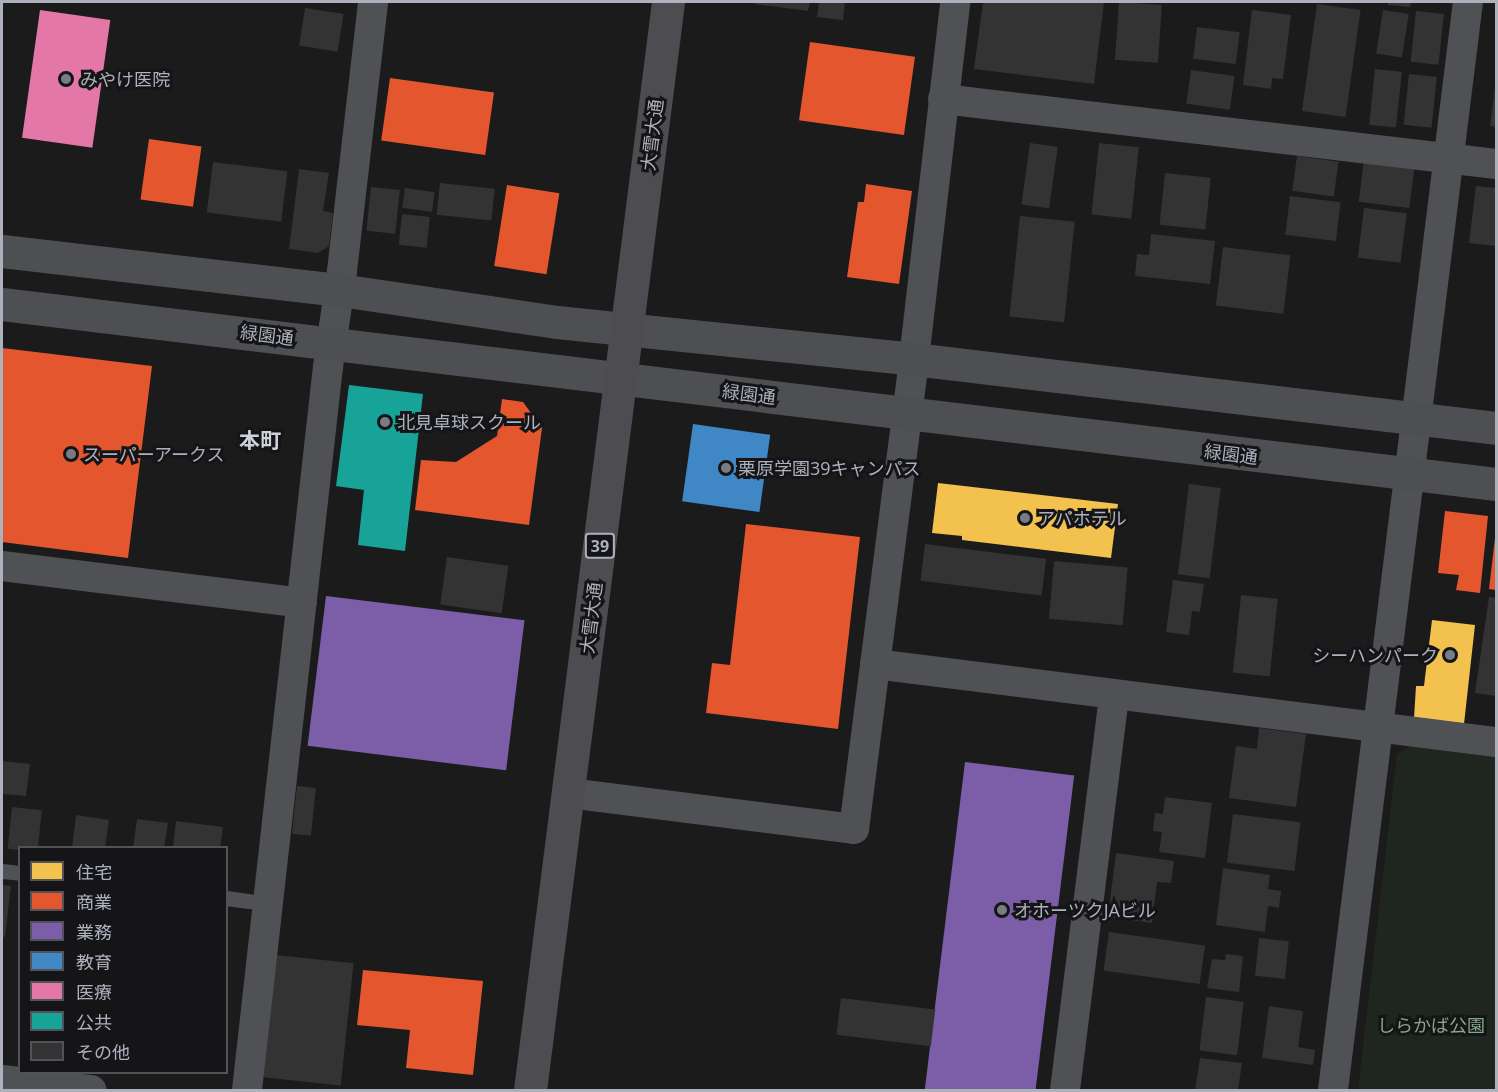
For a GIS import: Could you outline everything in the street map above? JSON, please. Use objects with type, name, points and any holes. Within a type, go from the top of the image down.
[{"type":"highway","name":"大雪大通","points":[[530,1090],[622,380],[668,2]]},
{"type":"street","points":[[247,1090],[373,2]]},
{"type":"street","points":[[568,793],[854,829],[914,359],[955,2]]},
{"type":"street","points":[[1333,1090],[1468,2]]},
{"type":"street","points":[[943,99],[1497,164]]},
{"type":"street","points":[[2,251],[340,290],[557,322],[914,359],[1497,428]]},
{"type":"street","name":"緑園通","points":[[2,304],[907,415],[1497,484]]},
{"type":"street","points":[[2,566],[302,603]]},
{"type":"street","points":[[874,664],[1378,729],[1497,742]]},
{"type":"street","points":[[1065,1090],[1114,695]]},
{"type":"street","points":[[2,1080],[91,1090]]},
{"type":"lane","points":[[2,871],[18,873]]},
{"type":"lane","points":[[228,898],[270,904]]},
{"type":"green space","name":"しらかば公園","points":[[1410,746],[1496,757],[1496,1090],[1358,1090],[1397,754]]},
{"type":"building: 住宅","name":"アパホテル","points":[[938,483],[1118,504],[1111,558],[962,540],[962,536],[932,533]]},
{"type":"building: 住宅","name":"シーハンパーク","points":[[1432,620],[1475,625],[1464,724],[1414,718],[1416,686],[1424,686]]},
{"type":"building: 商業","points":[[810,42],[915,57],[904,135],[799,120]]},
{"type":"building: 商業","points":[[390,78],[494,93],[485,155],[381,140]]},
{"type":"building: 商業","points":[[149,139],[201,146],[193,207],[141,199]]},
{"type":"building: 商業","points":[[866,184],[912,191],[899,284],[847,277],[858,202],[864,202]]},
{"type":"building: 商業","points":[[507,185],[559,193],[547,274],[494,266]]},
{"type":"building: 商業","name":"スーパーアークス","points":[[2,348],[152,366],[128,558],[2,542]]},
{"type":"building: 商業","points":[[502,399],[523,402],[542,428],[529,525],[415,510],[421,460],[456,462],[497,436]]},
{"type":"building: 商業","points":[[1445,511],[1488,516],[1480,593],[1456,590],[1459,575],[1438,573]]},
{"type":"building: 商業","points":[[746,524],[860,537],[838,729],[706,713],[712,663],[730,665]]},
{"type":"building: 商業","points":[[1496,538],[1496,590],[1489,589]]},
{"type":"building: 商業","points":[[363,970],[483,981],[473,1075],[406,1068],[410,1030],[357,1025]]},
{"type":"building: 業務","points":[[326,596],[525,620],[506,770],[308,746]]},
{"type":"building: 業務","name":"オホーツクJAビル","points":[[965,762],[1074,775],[1036,1090],[925,1090]]},
{"type":"building: 教育","name":"栗原学園39キャンパス","points":[[693,424],[770,435],[759,512],[682,501]]},
{"type":"building: 医療","name":"みやけ医院","points":[[40,10],[110,20],[92,148],[22,138]]},
{"type":"building: 公共","points":[[349,385],[423,394],[405,551],[358,545],[364,490],[336,486]]},
{"type":"building: その他","points":[[755,2],[810,2],[808,11],[755,4]]},
{"type":"building: その他","points":[[819,2],[845,2],[843,20],[817,17]]},
{"type":"building: その他","points":[[983,2],[1104,2],[1094,84],[974,69]]},
{"type":"building: その他","points":[[1119,2],[1162,5],[1158,63],[1115,60]]},
{"type":"building: その他","points":[[1388,2],[1411,2],[1410,7],[1388,5]]},
{"type":"building: その他","points":[[1317,4],[1361,10],[1346,117],[1302,111]]},
{"type":"building: その他","points":[[305,8],[344,14],[338,52],[299,46]]},
{"type":"building: その他","points":[[1252,10],[1291,15],[1283,79],[1272,78],[1271,89],[1243,85]]},
{"type":"building: その他","points":[[1383,10],[1409,14],[1402,58],[1376,53]]},
{"type":"building: その他","points":[[1416,11],[1444,14],[1439,65],[1411,62]]},
{"type":"building: その他","points":[[1197,27],[1240,32],[1236,64],[1193,59]]},
{"type":"building: その他","points":[[1375,69],[1402,72],[1396,128],[1369,125]]},
{"type":"building: その他","points":[[1191,70],[1235,76],[1230,110],[1186,104]]},
{"type":"building: その他","points":[[1409,74],[1437,77],[1432,128],[1404,125]]},
{"type":"building: その他","points":[[1496,88],[1496,127],[1490,126]]},
{"type":"building: その他","points":[[1030,143],[1058,147],[1049,208],[1021,204]]},
{"type":"building: その他","points":[[1099,143],[1139,147],[1131,219],[1091,215]]},
{"type":"building: その他","points":[[1297,156],[1339,162],[1334,197],[1292,191]]},
{"type":"building: その他","points":[[1364,159],[1415,165],[1409,208],[1359,202]]},
{"type":"building: その他","points":[[213,162],[287,171],[281,222],[207,213]]},
{"type":"building: その他","points":[[299,169],[329,173],[323,211],[333,213],[329,246],[318,253],[289,249]]},
{"type":"building: その他","points":[[1165,173],[1211,178],[1205,230],[1160,225]]},
{"type":"building: その他","points":[[440,183],[495,189],[491,221],[437,215]]},
{"type":"building: その他","points":[[1476,186],[1496,188],[1496,246],[1469,243]]},
{"type":"building: その他","points":[[371,187],[400,190],[395,234],[366,231]]},
{"type":"building: その他","points":[[405,188],[435,192],[432,212],[402,208]]},
{"type":"building: その他","points":[[1290,196],[1341,202],[1336,241],[1285,235]]},
{"type":"building: その他","points":[[1364,208],[1407,213],[1401,263],[1358,258]]},
{"type":"building: その他","points":[[402,214],[430,217],[427,248],[399,245]]},
{"type":"building: その他","points":[[1020,216],[1075,222],[1064,322],[1009,316]]},
{"type":"building: その他","points":[[1151,234],[1215,241],[1210,284],[1135,276],[1137,254],[1149,255]]},
{"type":"building: その他","points":[[1223,247],[1290,255],[1283,314],[1216,306]]},
{"type":"building: その他","points":[[1189,484],[1221,488],[1210,578],[1178,574]]},
{"type":"building: その他","points":[[925,544],[1046,559],[1042,596],[920,581]]},
{"type":"building: その他","points":[[447,557],[508,566],[502,613],[440,605]]},
{"type":"building: その他","points":[[1054,561],[1128,567],[1123,625],[1049,619]]},
{"type":"building: その他","points":[[1173,580],[1204,584],[1200,612],[1192,611],[1189,635],[1166,632]]},
{"type":"building: その他","points":[[1241,595],[1278,599],[1270,676],[1233,673]]},
{"type":"building: その他","points":[[1489,597],[1496,598],[1496,696],[1475,693]]},
{"type":"building: その他","points":[[1259,728],[1306,734],[1296,807],[1229,798],[1236,746],[1257,749]]},
{"type":"building: その他","points":[[2,761],[30,764],[26,796],[2,794]]},
{"type":"building: その他","points":[[297,786],[316,788],[311,836],[292,834]]},
{"type":"building: その他","points":[[1165,797],[1212,803],[1205,858],[1159,852],[1162,832],[1153,831],[1155,813],[1163,814]]},
{"type":"building: その他","points":[[12,807],[42,810],[38,846],[18,846],[18,850],[8,849]]},
{"type":"building: その他","points":[[1233,814],[1300,822],[1295,871],[1227,863]]},
{"type":"building: その他","points":[[76,815],[109,820],[105,846],[72,846]]},
{"type":"building: その他","points":[[137,819],[168,823],[164,846],[133,846]]},
{"type":"building: その他","points":[[176,821],[223,827],[220,846],[173,846]]},
{"type":"building: その他","points":[[1116,853],[1174,861],[1171,883],[1157,882],[1152,923],[1108,917]]},
{"type":"building: その他","points":[[1223,868],[1270,875],[1268,889],[1281,891],[1279,908],[1268,906],[1265,932],[1216,925]]},
{"type":"building: その他","points":[[2,885],[11,886],[5,937],[2,936]]},
{"type":"building: その他","points":[[1109,932],[1205,945],[1200,984],[1104,971]]},
{"type":"building: その他","points":[[1259,938],[1289,941],[1285,979],[1255,976]]},
{"type":"building: その他","points":[[1226,954],[1243,956],[1239,992],[1207,988],[1212,959],[1225,960]]},
{"type":"building: その他","points":[[276,955],[354,963],[341,1085],[263,1077]]},
{"type":"building: その他","points":[[1206,997],[1244,1002],[1237,1055],[1199,1051]]},
{"type":"building: その他","points":[[841,998],[935,1010],[931,1046],[836,1035]]},
{"type":"building: その他","points":[[1269,1006],[1303,1011],[1298,1047],[1315,1050],[1313,1065],[1262,1058]]},
{"type":"building: その他","points":[[1200,1058],[1242,1063],[1238,1090],[1195,1090]]},
{"type":"place","name":"みやけ医院","points":[[66,79]]},
{"type":"place","name":"北見卓球スクール","points":[[385,422]]},
{"type":"place","name":"スーパーアークス","points":[[71,454]]},
{"type":"place","name":"栗原学園39キャンパス","points":[[726,468]]},
{"type":"place","name":"アパホテル","points":[[1025,518]]},
{"type":"place","name":"シーハンパーク","points":[[1450,655]]},
{"type":"place","name":"オホーツクJAビル","points":[[1002,910]]},
{"type":"district","name":"本町","points":[[260,440]]}]
